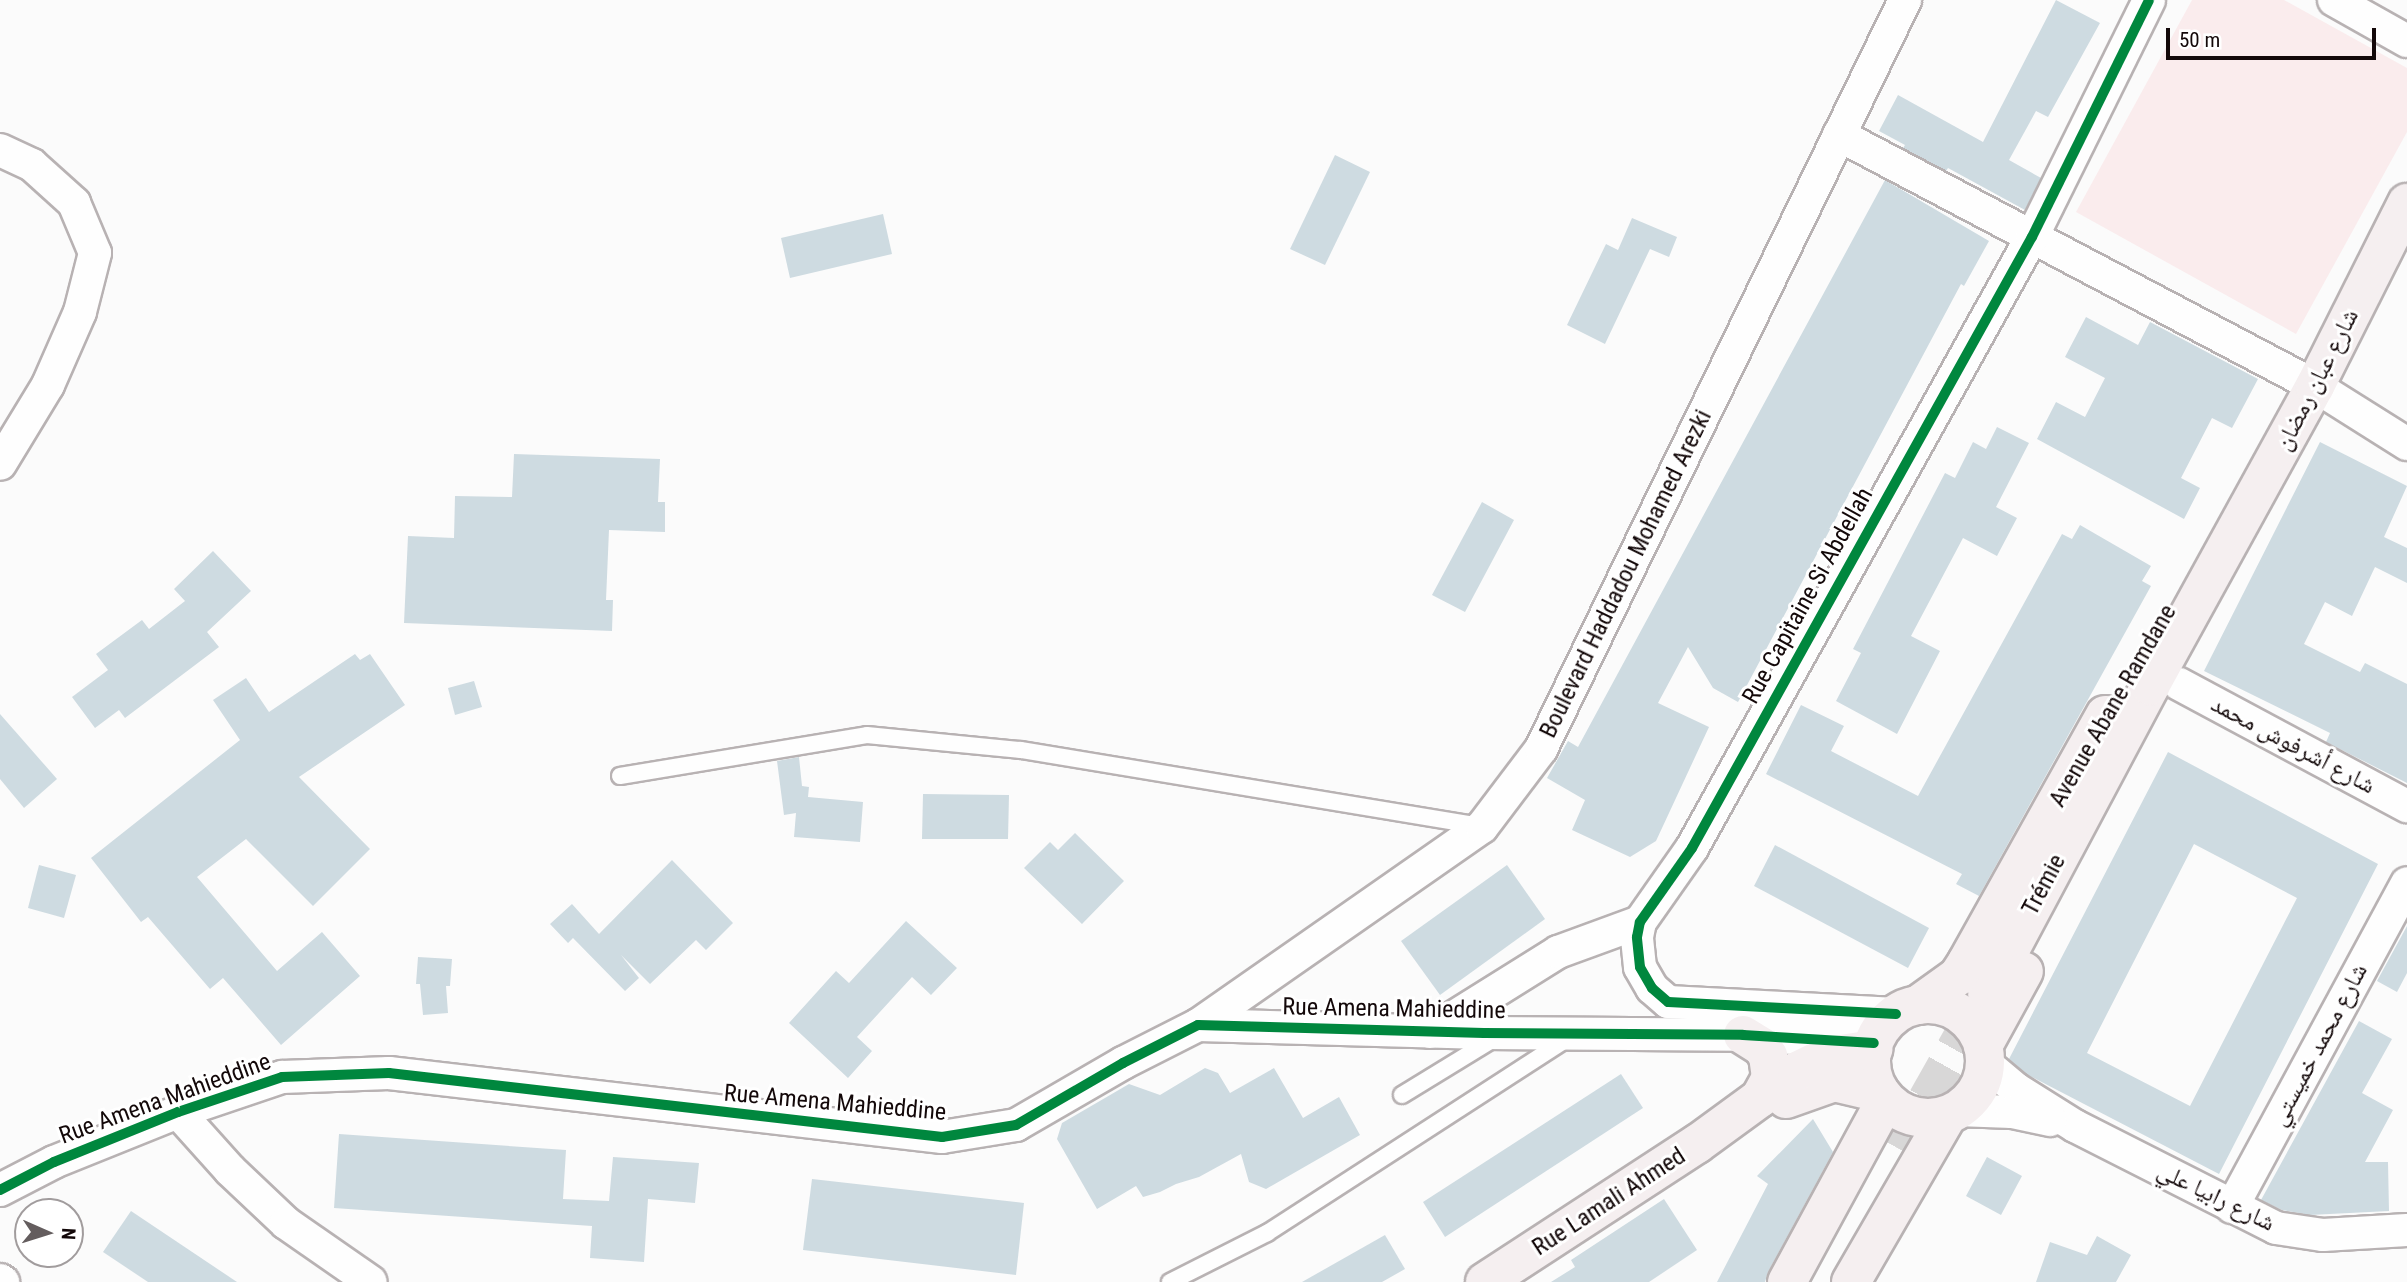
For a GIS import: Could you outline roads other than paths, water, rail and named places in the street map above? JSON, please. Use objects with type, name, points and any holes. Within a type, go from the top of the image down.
[{"type":"main road","name":"شارع عبان رمضان","points":[[2224,556],[2315,386],[2407,203]]},
{"type":"main road","name":"Avenue Abane Ramdane","points":[[1984,1054],[2208,630],[2224,556]]},
{"type":"main road","name":"Avenue Abane Ramdane","points":[[1890,1028],[1958,976],[2172,600],[2224,556]]},
{"type":"main road","name":"Trémie","points":[[1987,993],[2150,685],[2224,556]]},
{"type":"main road","points":[[1852,1282],[1953,1113],[1977,1090],[1984,1054],[1970,1021],[1958,1012],[1939,1005],[1890,1028],[1872,1072],[1884,1097],[1908,1115],[1922,1118],[1953,1113]]},
{"type":"main road","name":"Rue Lamali Ahmed","points":[[1485,1282],[1697,1144],[1797,1071],[1890,1028]]},
{"type":"main road","points":[[1743,1035],[1754,1040],[1769,1056],[1771,1078],[1760,1098]]},
{"type":"main road","name":"Rue Lamali Ahmed","points":[[1697,1144],[1797,1093],[1823,1084],[1851,1084],[1884,1097]]},
{"type":"main road","points":[[1787,1282],[1884,1097]]},
{"type":"main road","points":[[1826,1282],[1899,1149]]},
{"type":"street","name":"Boulevard Haddadou Mohamed Arezki","points":[[1198,1025],[1482,827],[1541,749],[1905,0]]},
{"type":"street","name":"Rue Capitaine Si Abdellah","points":[[1640,922],[1692,848],[2032,237],[2150,0]]},
{"type":"street","points":[[2334,0],[2407,41]]},
{"type":"street","points":[[1839,135],[2315,386],[2407,444]]},
{"type":"street","points":[[0,150],[32,165],[74,203],[95,253],[80,312],[48,385],[0,464]]},
{"type":"street","name":"شارع أشرفوش محمد","points":[[2179,684],[2407,806]]},
{"type":"street","name":"شارع محمد خميستي","points":[[2232,1207],[2407,883]]},
{"type":"street","points":[[1430,1032],[1558,952],[1590,938],[1640,922],[1637,937],[1640,967]]},
{"type":"street","points":[[1590,938],[1621,943],[1635,955],[1652,988],[1668,1002],[1890,1028]]},
{"type":"street","name":"Rue Amena Mahieddine","points":[[0,1190],[54,1161],[178,1112],[282,1077],[389,1073],[942,1137],[1016,1125],[1123,1063],[1198,1025],[1430,1032],[1743,1035],[1890,1028]]},
{"type":"street","points":[[1984,1054],[2016,1089],[2075,1126]]},
{"type":"street","points":[[178,1112],[230,1170],[286,1223],[371,1282]]},
{"type":"street","points":[[1953,1113],[2012,1112],[2075,1126]]},
{"type":"street","name":"شارع رابيا علي","points":[[2075,1126],[2276,1228],[2323,1235],[2407,1230]]},
{"type":"lane","points":[[620,776],[867,734],[1021,750],[1482,827]]},
{"type":"lane","points":[[1402,1095],[1502,1033]]},
{"type":"lane","points":[[1170,1282],[1267,1233],[1576,1033]]},
{"type":"tunnel","points":[[1899,1149],[1987,993]]}]
